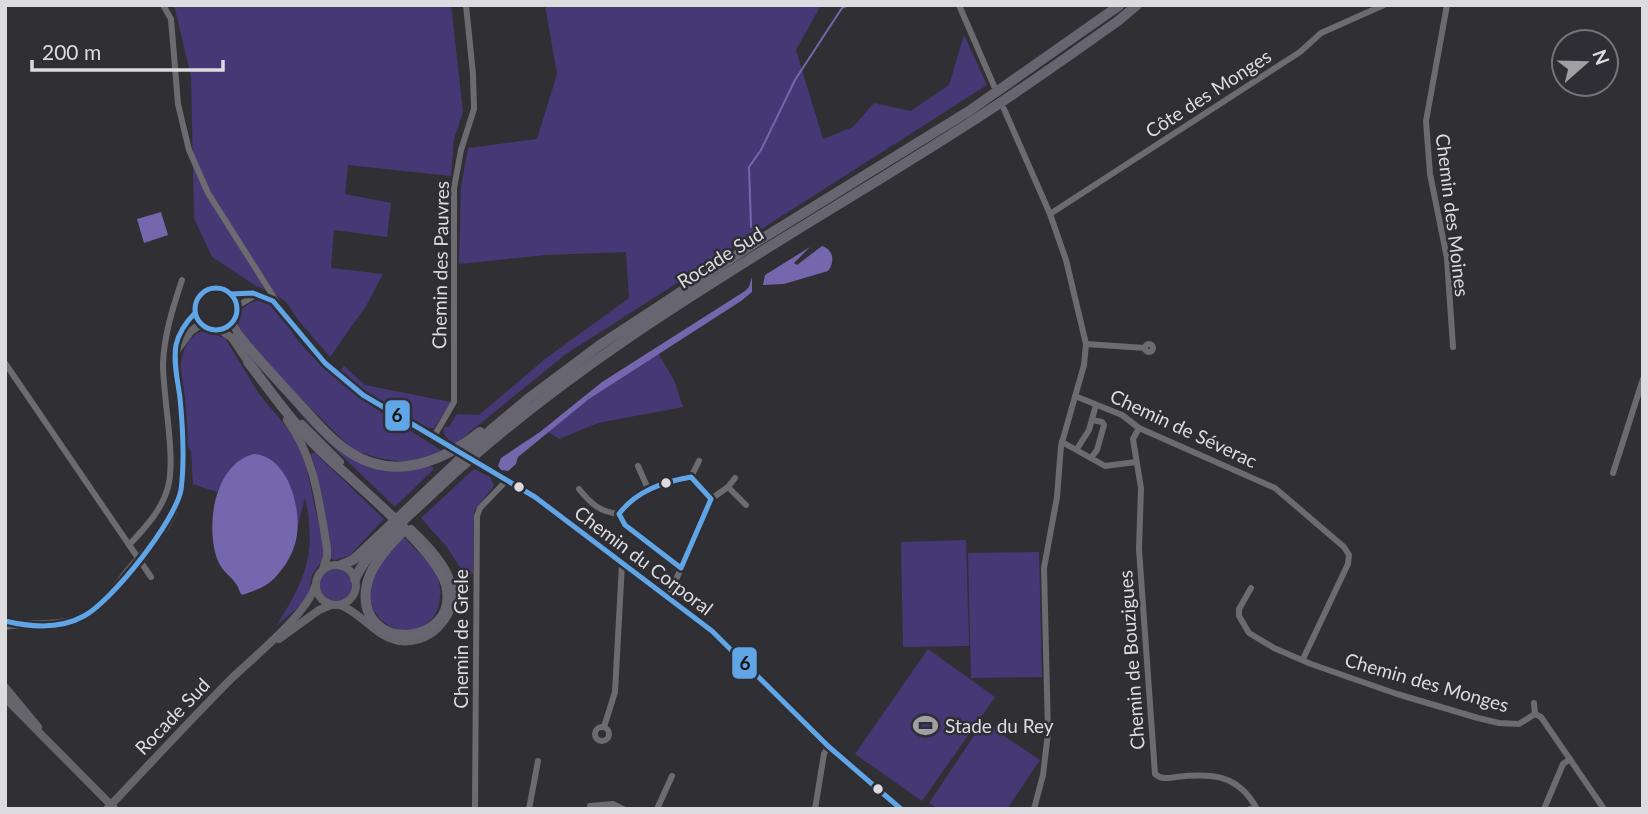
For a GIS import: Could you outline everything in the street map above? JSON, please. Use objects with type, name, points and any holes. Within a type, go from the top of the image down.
[{"type":"highway","name":"Rocade Sud","points":[[355,579],[365,560],[493,428],[529,398],[600,345],[758,241],[969,111],[1120,5]]},
{"type":"highway","name":"Rocade Sud","points":[[415,509],[534,405],[641,328],[975,120],[1097,36],[1137,5]]},
{"type":"highway","points":[[238,335],[259,362],[333,439],[352,453],[373,463],[407,467],[442,458],[518,403],[529,398]]},
{"type":"highway","points":[[248,362],[291,419],[342,472],[420,545],[437,566],[446,587],[445,608],[436,623],[419,634],[399,635],[389,632],[380,627],[369,610],[366,600],[368,580],[388,537]]},
{"type":"highway","name":"Rocade Sud","points":[[341,565],[388,537]]},
{"type":"main road","points":[[5,623],[61,623],[84,616],[101,603],[147,549],[175,508],[181,488],[183,467],[175,352],[177,338],[185,323],[195,313],[198,298],[206,290],[219,288],[231,294],[237,306],[232,322],[219,330]]},
{"type":"main road","points":[[195,313],[201,324],[232,338],[270,397],[298,434],[307,453],[327,548],[327,558],[316,580],[318,596],[353,611],[382,635],[412,642],[423,638],[443,624],[450,613],[453,592],[447,571],[419,537],[359,482],[293,415],[267,382],[232,322]]},
{"type":"main road","points":[[175,352],[191,331],[201,324]]},
{"type":"main road","points":[[323,569],[341,565],[352,573],[355,579],[356,586],[351,598],[335,605]]},
{"type":"main road","name":"Rocade Sud","points":[[265,649],[308,602],[315,586]]},
{"type":"main road","name":"Rocade Sud","points":[[107,809],[236,675],[265,649],[318,610],[335,605]]},
{"type":"main road","points":[[5,687],[55,749]]},
{"type":"main road","points":[[5,698],[114,809]]},
{"type":"street","points":[[163,5],[171,19],[178,104],[189,150],[208,193],[280,307],[296,331],[335,373],[363,396],[449,447]]},
{"type":"street","name":"Chemin des Pauvres","points":[[433,438],[454,402],[454,188],[461,150],[474,109],[467,5]]},
{"type":"street","points":[[959,5],[994,86]]},
{"type":"street","name":"Côte des Monges","points":[[1050,214],[1289,60],[1321,33],[1384,5]]},
{"type":"street","name":"Chemin des Moines","points":[[1447,5],[1426,121],[1430,174],[1447,258],[1452,347]]},
{"type":"street","points":[[1004,109],[1050,214],[1066,260],[1086,344],[1084,365],[1062,442],[1057,497],[1043,576],[1048,733],[1043,775],[1034,809]]},
{"type":"street","points":[[129,545],[159,508],[169,486],[163,363],[173,306],[182,280]]},
{"type":"street","points":[[231,294],[245,292],[258,295],[280,307]]},
{"type":"street","points":[[237,306],[258,295]]},
{"type":"street","points":[[1086,344],[1145,348]]},
{"type":"street","points":[[5,363],[151,577]]},
{"type":"street","points":[[1613,473],[1643,379]]},
{"type":"street","name":"Chemin de Séverac","points":[[1075,396],[1120,414],[1139,428],[1275,488],[1344,547],[1349,555],[1348,564],[1303,659]]},
{"type":"street","points":[[1077,449],[1089,430],[1096,405]]},
{"type":"street","points":[[1091,458],[1097,450],[1104,425],[1092,420]]},
{"type":"street","name":"Chemin de Bouzigues","points":[[1139,428],[1133,439],[1141,488],[1139,549],[1155,774],[1163,778],[1206,775],[1222,778],[1243,789],[1254,809]]},
{"type":"street","points":[[1062,442],[1109,466],[1136,463]]},
{"type":"street","points":[[691,477],[699,461]]},
{"type":"street","name":"Chemin du Corporal","points":[[480,466],[535,497],[712,631],[828,746],[901,809]]},
{"type":"street","points":[[638,466],[649,491]]},
{"type":"street","points":[[619,514],[625,504],[649,491],[671,481],[691,477]]},
{"type":"street","points":[[691,477],[711,499]]},
{"type":"street","points":[[668,598],[711,499],[735,478]]},
{"type":"street","name":"Chemin de Grele","points":[[475,809],[477,516],[480,508],[506,481]]},
{"type":"street","points":[[727,487],[746,505]]},
{"type":"street","points":[[579,489],[604,512],[619,514]]},
{"type":"street","points":[[619,514],[625,525],[681,568]]},
{"type":"street","points":[[604,727],[615,692],[622,564]]},
{"type":"street","points":[[654,588],[665,589],[675,582]]},
{"type":"street","name":"Chemin des Monges","points":[[1251,588],[1239,613],[1248,633],[1274,648],[1397,694],[1499,723],[1519,724],[1535,714],[1541,717],[1604,809]]},
{"type":"street","points":[[1534,703],[1535,714]]},
{"type":"street","points":[[814,809],[828,746]]},
{"type":"street","points":[[1544,809],[1563,764],[1570,759]]},
{"type":"street","points":[[529,809],[538,761]]},
{"type":"street","points":[[657,809],[672,776]]},
{"type":"street","points":[[590,809],[590,806],[613,804],[622,809]]},
{"type":"shaded area","points":[[174,5],[451,5],[463,112],[454,139],[451,176],[348,165],[345,194],[391,203],[387,237],[334,230],[331,268],[383,274],[366,306],[330,357],[286,302],[212,257],[194,218],[191,76]]},
{"type":"shaded area","points":[[545,5],[821,5],[796,50],[823,139],[853,127],[874,103],[911,111],[949,85],[964,35],[987,85],[566,354],[455,444],[446,437],[444,427],[449,427],[457,414],[479,415],[545,359],[629,298],[626,252],[545,255],[459,264],[461,187],[468,148],[537,139],[557,74]]},
{"type":"shaded area","points":[[161,212],[168,235],[144,243],[137,219]]},
{"type":"shaded area","points":[[822,246],[829,250],[832,257],[828,271],[784,284],[763,285],[765,275],[810,247],[794,263],[797,265]]},
{"type":"shaded area","points":[[752,277],[752,292],[741,301],[589,399],[518,457],[516,464],[508,471],[501,470],[498,466],[501,458],[540,432],[602,382],[745,291]]},
{"type":"shaded area","points":[[261,300],[279,313],[301,344],[333,376],[368,403],[444,452],[421,460],[398,461],[353,449],[290,387],[244,335],[239,325],[239,315],[248,305]]},
{"type":"shaded area","points":[[203,331],[225,338],[259,394],[303,451],[324,559],[312,575],[309,592],[301,605],[276,626],[295,594],[306,565],[310,534],[305,497],[297,529],[289,484],[225,477],[217,492],[193,484],[191,451],[185,443],[180,398],[181,364],[185,349],[192,338]]},
{"type":"shaded area","points":[[658,353],[674,380],[683,407],[598,423],[559,439],[548,432],[589,399]]},
{"type":"shaded area","points":[[344,366],[365,385],[451,402],[434,428],[426,428],[360,387],[340,371]]},
{"type":"shaded area","points":[[275,383],[350,457],[413,469],[432,466],[434,469],[395,507],[308,423]]},
{"type":"shaded area","points":[[314,452],[384,519],[349,556],[334,560],[331,558],[311,454]]},
{"type":"shaded area","points":[[254,454],[266,457],[277,465],[285,476],[295,503],[297,532],[290,555],[275,577],[262,587],[242,595],[218,561],[212,532],[213,516],[221,484],[229,470],[240,460]]},
{"type":"shaded area","points":[[474,469],[490,477],[494,486],[474,511],[473,574],[465,575],[447,547],[421,518]]},
{"type":"shaded area","points":[[403,536],[430,566],[440,587],[439,603],[431,620],[417,629],[400,629],[385,623],[374,610],[371,590],[379,566]]},
{"type":"shaded area","points":[[966,540],[969,646],[903,647],[901,542]]},
{"type":"shaded area","points":[[1039,552],[1042,677],[971,678],[968,553]]},
{"type":"shaded area","points":[[336,569],[347,574],[352,585],[347,596],[336,601],[325,596],[320,585],[325,574]]},
{"type":"shaded area","name":"Stade du Rey","points":[[928,649],[995,697],[922,801],[855,754]]},
{"type":"shaded area","points":[[983,722],[1040,760],[1007,809],[938,809],[929,803]]},
{"type":"waterway","points":[[751,227],[749,167],[761,150],[795,80],[842,8],[849,5]]},
{"type":"transit line","name":"6","points":[[216,288],[231,294],[237,309],[231,324],[216,330],[201,324],[195,309],[201,294],[216,288]]},
{"type":"transit line","name":"6","points":[[231,294],[253,293],[273,301],[325,363],[363,395],[535,497],[712,631],[828,746],[901,809]]},
{"type":"transit line","name":"6","points":[[5,621],[45,626],[84,616],[111,594],[126,577],[167,521],[181,490],[183,467],[182,421],[175,352],[183,328],[195,313]]},
{"type":"transit line","name":"6","points":[[691,477],[711,499],[681,568],[625,525],[619,514],[633,499],[651,489],[691,477]]},
{"type":"place","name":"Stade du Rey","points":[[925,725]]}]
